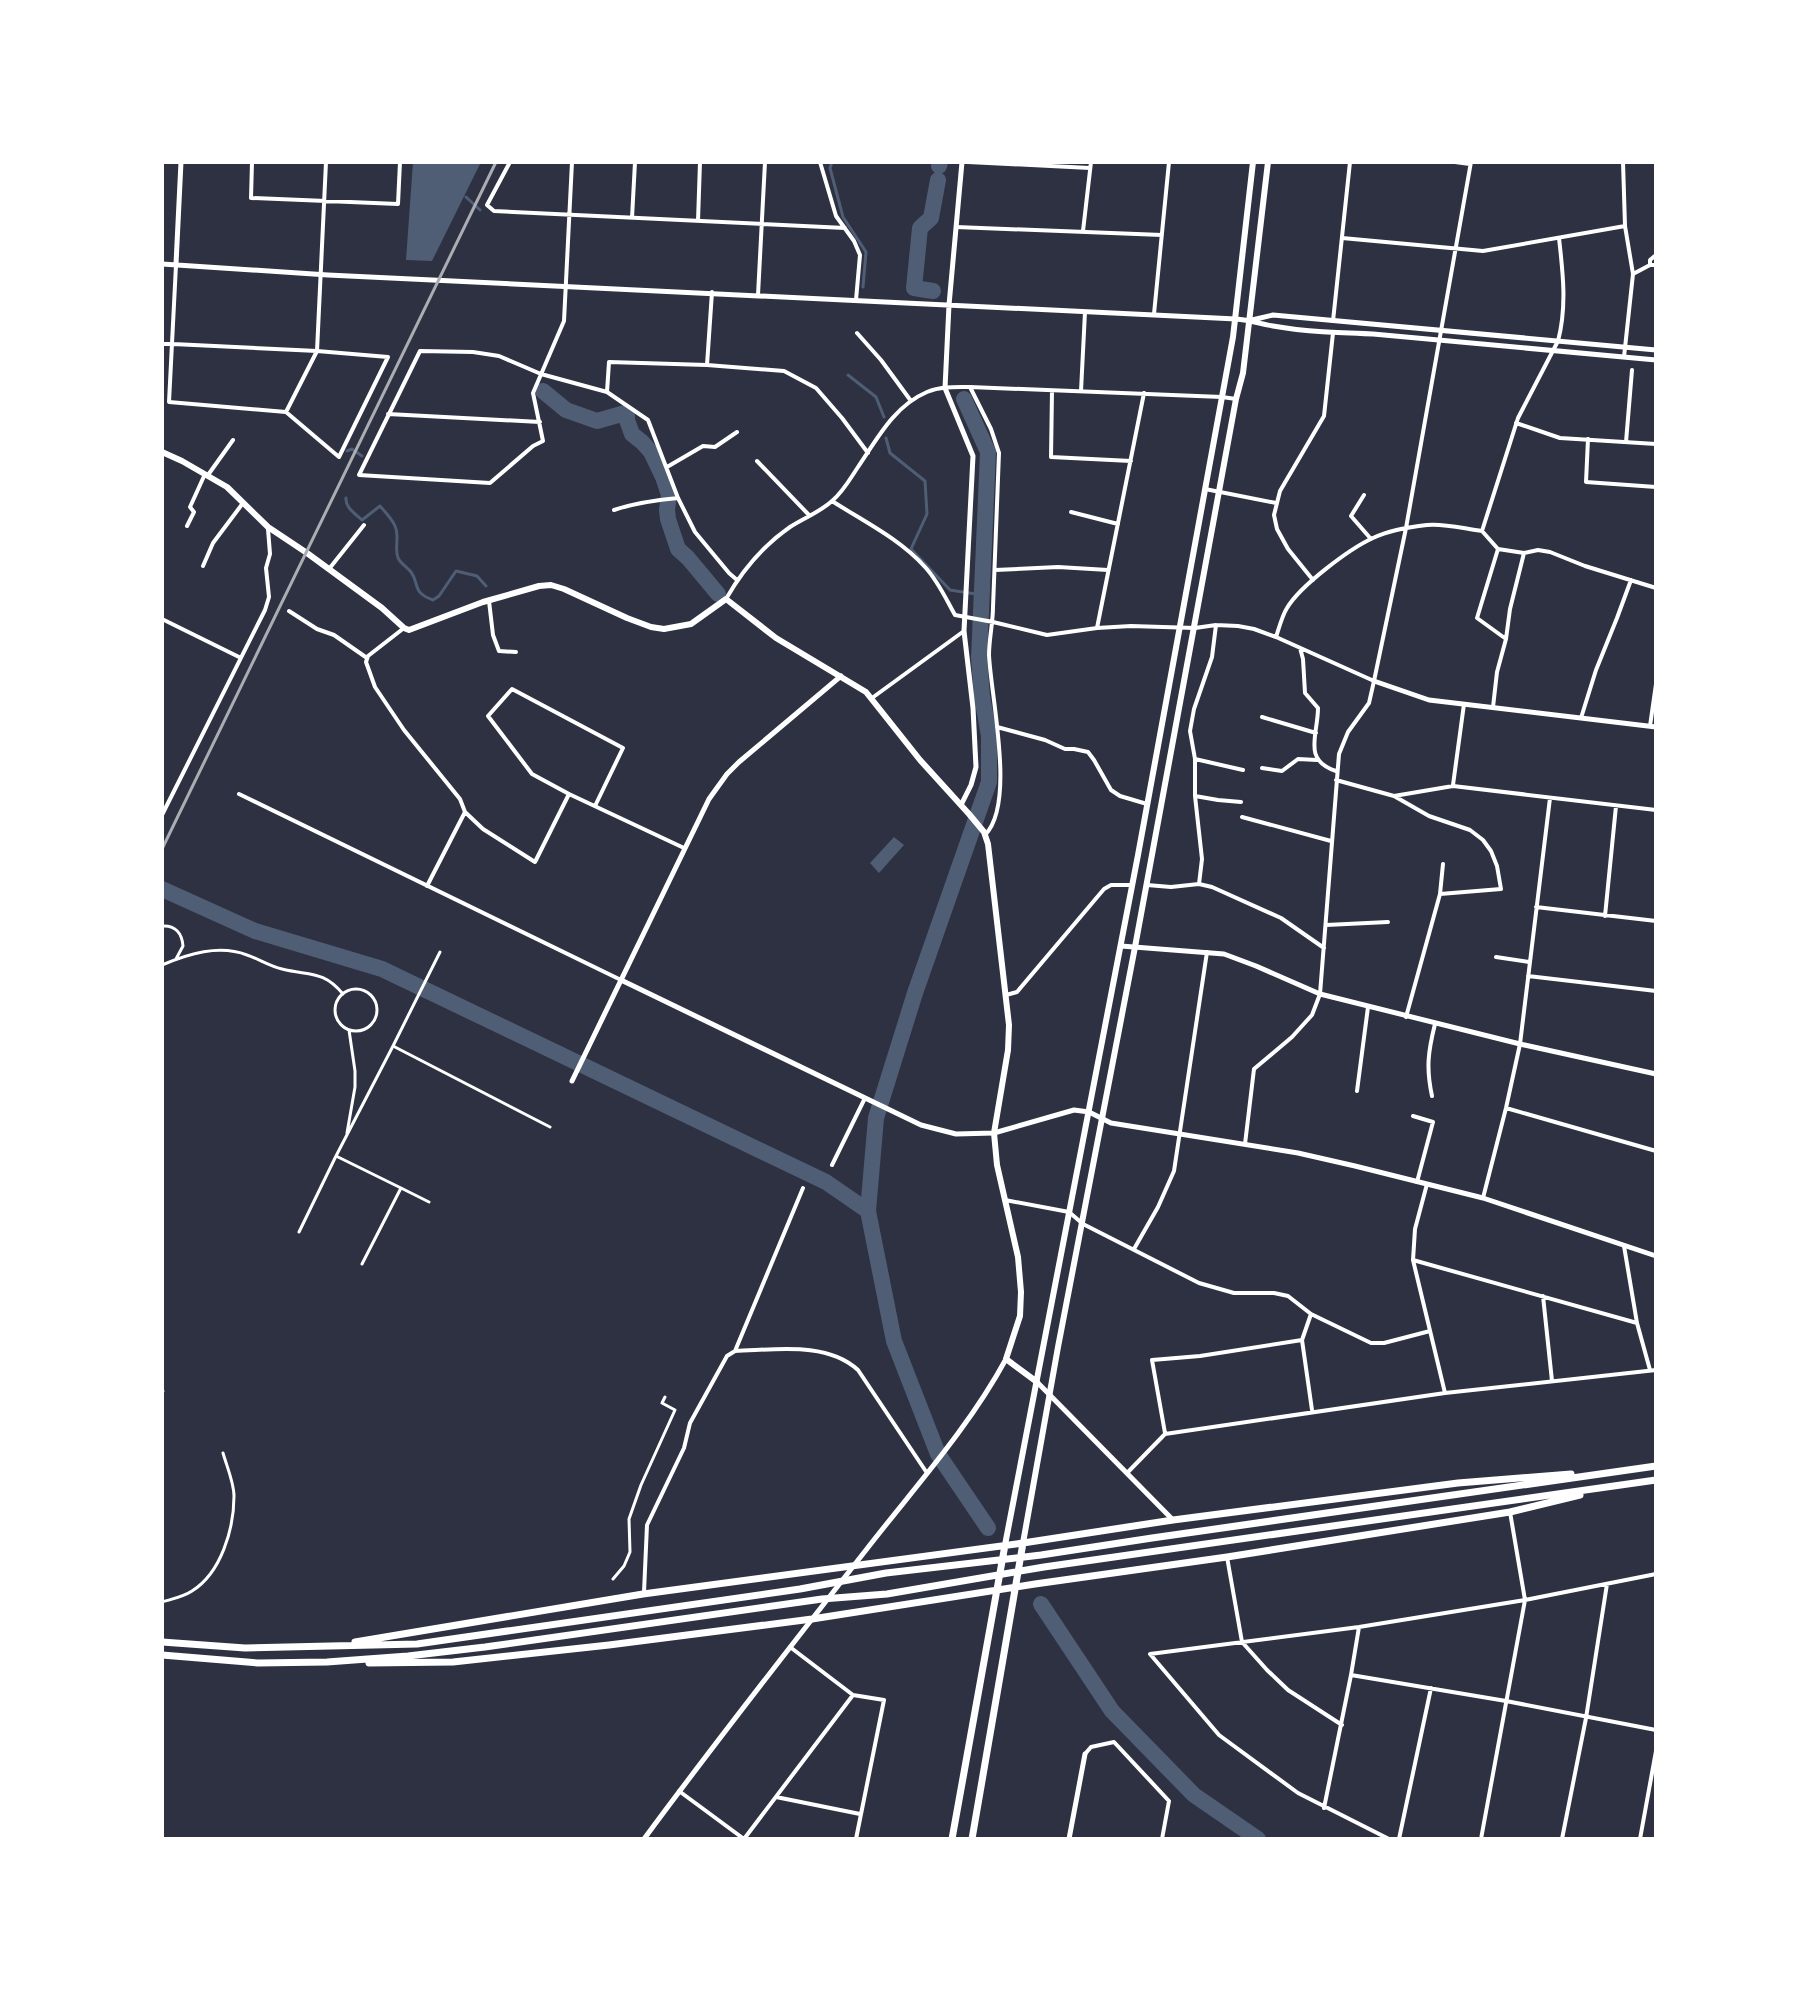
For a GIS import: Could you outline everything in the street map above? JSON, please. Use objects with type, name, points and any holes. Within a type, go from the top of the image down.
[{"type":"highway","points":[[162,1642],[231,1647],[417,1644],[695,1605],[886,1573],[1041,1555],[1656,1466]]},
{"type":"highway","points":[[329,1646],[643,1594],[1173,1520],[1458,1483],[1638,1469]]},
{"type":"highway","points":[[162,1655],[258,1663],[410,1664],[594,1647],[812,1619],[1227,1557],[1510,1512],[1656,1480]]},
{"type":"highway","points":[[327,1662],[485,1647],[822,1599],[887,1594],[1044,1567],[1656,1480]]},
{"type":"highway","points":[[972,1839],[1023,1543]]},
{"type":"highway","points":[[952,1839],[1005,1545]]},
{"type":"main road","points":[[1005,1545],[1121,946],[1236,319],[1253,162]]},
{"type":"main road","points":[[1023,1543],[1243,373],[1268,162]]},
{"type":"main road","points":[[162,452],[227,487],[268,527],[409,630],[518,591],[551,585],[627,618],[664,629],[691,624],[726,599],[776,638],[872,698],[891,726],[969,814],[988,844],[1009,1025],[1008,1050],[994,1133],[997,1165],[1018,1257],[1021,1292],[1020,1316],[1006,1359],[1037,1382]]},
{"type":"street","points":[[162,344],[173,344],[317,351],[388,357],[339,457],[286,412],[169,402],[173,344],[181,162]]},
{"type":"street","points":[[252,162],[251,198],[398,204],[400,162]]},
{"type":"street","points":[[286,412],[317,351],[326,162]]},
{"type":"street","points":[[510,162],[487,205],[494,211],[845,228]]},
{"type":"street","points":[[572,162],[564,321],[541,374],[533,393],[543,441],[490,483],[359,475],[420,351],[499,356],[541,374],[607,392],[648,420],[667,467],[675,498],[695,532],[737,580]]},
{"type":"street","points":[[632,218],[635,162]]},
{"type":"street","points":[[698,221],[700,162]]},
{"type":"street","points":[[758,295],[765,162]]},
{"type":"street","points":[[820,162],[836,216],[860,255],[856,300]]},
{"type":"street","points":[[961,805],[976,767],[964,631],[973,456],[945,388],[949,305],[965,162],[1090,165],[1083,232]]},
{"type":"street","points":[[1154,314],[1169,162]]},
{"type":"street","points":[[1333,321],[1350,162]]},
{"type":"street","points":[[1245,1144],[1254,1069],[1292,1037],[1312,1015],[1320,994],[1339,754],[1348,732],[1369,703],[1406,528],[1471,163],[1455,162]]},
{"type":"street","points":[[1623,162],[1625,226],[1633,274],[1624,357]]},
{"type":"street","points":[[1342,238],[1483,251],[1625,226]]},
{"type":"street","points":[[956,227],[1162,235]]},
{"type":"street","points":[[1482,531],[1516,423],[1561,331],[1565,284],[1559,238]]},
{"type":"street","points":[[1633,274],[1653,265],[1650,260],[1656,255]]},
{"type":"street","points":[[162,264],[1236,319],[1333,333],[1656,360]]},
{"type":"street","points":[[707,365],[712,292]]},
{"type":"street","points":[[1081,391],[1085,312]]},
{"type":"street","points":[[1251,320],[1273,315],[1656,350]]},
{"type":"street","points":[[857,333],[911,401]]},
{"type":"street","points":[[1313,580],[1288,549],[1277,529],[1274,515],[1280,491],[1324,416],[1333,333]]},
{"type":"street","points":[[607,392],[609,362],[784,371],[816,388],[868,453]]},
{"type":"street","points":[[1626,442],[1632,370]]},
{"type":"street","points":[[970,387],[999,453],[989,653],[1001,769],[992,828],[984,834]]},
{"type":"street","points":[[726,599],[737,580],[772,541],[842,492],[890,419],[911,401],[928,392],[970,387],[1236,399]]},
{"type":"street","points":[[1052,391],[1051,457],[1131,461]]},
{"type":"street","points":[[1097,628],[1144,393]]},
{"type":"street","points":[[388,414],[540,422]]},
{"type":"street","points":[[1516,423],[1560,438],[1656,444]]},
{"type":"street","points":[[667,467],[703,446],[715,447],[737,432]]},
{"type":"street","points":[[1588,439],[1586,482],[1656,487]]},
{"type":"street","points":[[187,526],[194,512],[190,507],[206,475],[233,440]]},
{"type":"street","points":[[757,461],[809,515]]},
{"type":"street","points":[[1205,489],[1276,503]]},
{"type":"street","points":[[1364,495],[1351,516],[1371,539]]},
{"type":"street","points":[[614,510],[655,499],[675,498]]},
{"type":"street","points":[[832,501],[895,541],[925,566],[955,615],[967,618],[1047,635],[1131,626],[1195,628],[1216,625],[1254,629],[1374,681],[1429,700],[1653,726],[1656,684]]},
{"type":"street","points":[[203,566],[213,543],[243,503]]},
{"type":"street","points":[[1071,512],[1118,524]]},
{"type":"street","points":[[1276,637],[1286,608],[1313,580],[1353,549],[1371,539],[1431,524],[1482,531],[1498,549],[1524,553],[1538,550],[1550,552],[1656,588]]},
{"type":"street","points":[[329,569],[364,525]]},
{"type":"street","points":[[162,815],[265,610],[269,597],[266,568],[270,554],[268,527]]},
{"type":"street","points":[[1498,549],[1477,618],[1506,639]]},
{"type":"street","points":[[1493,707],[1497,672],[1524,553]]},
{"type":"street","points":[[995,570],[1058,567],[1109,570]]},
{"type":"street","points":[[1581,718],[1631,580]]},
{"type":"street","points":[[489,601],[493,635],[499,651],[516,652]]},
{"type":"street","points":[[289,611],[317,629],[334,635],[367,658]]},
{"type":"street","points":[[162,619],[239,657]]},
{"type":"street","points":[[1199,884],[1202,859],[1195,796],[1195,759],[1190,736],[1192,719],[1212,657],[1216,625]]},
{"type":"street","points":[[404,628],[373,651],[366,662],[375,687],[404,730],[460,799],[465,812],[483,829],[535,862],[569,794]]},
{"type":"street","points":[[872,698],[964,631]]},
{"type":"street","points":[[1300,648],[1305,693],[1318,708],[1313,752],[1317,760],[1337,771]]},
{"type":"street","points":[[572,1081],[709,799],[739,762],[841,676]]},
{"type":"street","points":[[595,806],[623,748],[512,689],[488,716],[532,774],[569,794],[684,848]]},
{"type":"street","points":[[1453,786],[1464,704]]},
{"type":"street","points":[[1262,717],[1316,733]]},
{"type":"street","points":[[997,727],[1045,740],[1065,749],[1088,752],[1111,790],[1129,800],[1147,804]]},
{"type":"street","points":[[1195,759],[1243,770]]},
{"type":"street","points":[[1262,768],[1282,771],[1298,759],[1317,760]]},
{"type":"street","points":[[1336,780],[1394,796],[1429,816],[1470,830],[1483,840],[1497,866],[1501,889],[1440,894]]},
{"type":"street","points":[[1394,796],[1453,786],[1656,810]]},
{"type":"street","points":[[239,794],[921,1125],[956,1134],[994,1133],[1074,1110],[1089,1112],[1111,1123],[1298,1153],[1483,1198],[1656,1256]]},
{"type":"street","points":[[1195,796],[1241,802]]},
{"type":"street","points":[[1483,1198],[1520,1044],[1550,798]]},
{"type":"street","points":[[1605,916],[1616,806]]},
{"type":"street","points":[[427,886],[465,812]]},
{"type":"street","points":[[1242,817],[1331,841]]},
{"type":"street","points":[[1406,1017],[1440,894],[1443,864]]},
{"type":"street","points":[[1146,885],[1171,887],[1199,884],[1212,887],[1281,918],[1324,948]]},
{"type":"street","points":[[1006,995],[1017,992],[1104,889],[1111,885],[1132,885]]},
{"type":"street","points":[[1536,907],[1656,921]]},
{"type":"street","points":[[1326,925],[1388,922]]},
{"type":"street","points":[[162,926],[177,930],[183,940],[181,952],[168,963]]},
{"type":"street","points":[[1121,946],[1207,952],[1240,959],[1320,994],[1435,1024],[1656,1074]]},
{"type":"street","points":[[162,964],[206,951],[239,952],[275,967],[326,977],[343,994]]},
{"type":"street","points":[[299,1232],[440,952]]},
{"type":"street","points":[[1134,1249],[1174,1171],[1207,952]]},
{"type":"street","points":[[1496,957],[1529,962]]},
{"type":"street","points":[[1528,976],[1656,991]]},
{"type":"street","points":[[353,989],[366,992],[375,1002],[376,1016],[368,1027],[349,1030],[338,1021],[337,1002],[343,994],[353,989]]},
{"type":"street","points":[[1357,1091],[1368,1007]]},
{"type":"street","points":[[1432,1096],[1427,1072],[1435,1024]]},
{"type":"street","points":[[346,1137],[355,1087],[349,1030]]},
{"type":"street","points":[[393,1046],[550,1127]]},
{"type":"street","points":[[832,1165],[868,1099]]},
{"type":"street","points":[[1506,1108],[1656,1151]]},
{"type":"street","points":[[1413,1116],[1433,1122],[1417,1182]]},
{"type":"street","points":[[336,1156],[429,1202]]},
{"type":"street","points":[[1427,1184],[1415,1229],[1413,1260],[1445,1393]]},
{"type":"street","points":[[362,1264],[401,1188]]},
{"type":"street","points":[[735,1351],[803,1188]]},
{"type":"street","points":[[1005,1200],[1069,1212],[1083,1224],[1199,1283],[1234,1293],[1288,1296],[1311,1314],[1371,1343],[1384,1343],[1430,1331]]},
{"type":"street","points":[[1128,1472],[1165,1434],[1445,1393],[1653,1370],[1637,1323],[1624,1246]]},
{"type":"street","points":[[1413,1260],[1637,1323]]},
{"type":"street","points":[[1543,1296],[1552,1381]]},
{"type":"street","points":[[1311,1314],[1302,1340],[1312,1411]]},
{"type":"street","points":[[1165,1434],[1152,1360],[1302,1340]]},
{"type":"street","points":[[643,1594],[647,1525],[684,1448],[690,1423],[727,1356],[735,1351],[793,1349],[846,1359],[858,1370],[927,1473]]},
{"type":"street","points":[[644,1839],[949,1445],[989,1391],[1006,1359]]},
{"type":"street","points":[[1037,1382],[1173,1520]]},
{"type":"street","points":[[613,1579],[630,1552],[629,1519],[675,1410],[662,1403],[665,1397]]},
{"type":"street","points":[[662,1438],[667,1441]]},
{"type":"street","points":[[162,1602],[193,1591],[210,1574],[221,1554],[229,1530],[234,1494],[223,1453]]},
{"type":"street","points":[[1481,1839],[1525,1600],[1510,1512]]},
{"type":"street","points":[[1227,1557],[1242,1642],[1288,1690],[1342,1725]]},
{"type":"street","points":[[1389,1839],[1298,1793],[1219,1735],[1150,1654],[1359,1627],[1525,1600],[1656,1574]]},
{"type":"street","points":[[1562,1839],[1586,1718],[1607,1584]]},
{"type":"street","points":[[1324,1808],[1359,1627]]},
{"type":"street","points":[[790,1647],[853,1695],[884,1700],[856,1839]]},
{"type":"street","points":[[1351,1675],[1656,1730]]},
{"type":"street","points":[[1399,1839],[1431,1688]]},
{"type":"street","points":[[679,1791],[744,1839],[853,1695]]},
{"type":"street","points":[[1069,1839],[1085,1754],[1091,1747],[1114,1742],[1169,1801],[1162,1839]]},
{"type":"street","points":[[1640,1839],[1656,1751]]},
{"type":"street","points":[[776,1797],[861,1814]]},
{"type":"water","points":[[413,162],[481,162],[432,261],[406,260]]},
{"type":"water","points":[[894,837],[904,845],[879,873],[870,863]]},
{"type":"waterway","points":[[832,162],[830,168],[843,217],[866,252],[863,287]]},
{"type":"waterway","points":[[939,166],[940,162]]},
{"type":"waterway","points":[[933,291],[914,288],[920,228],[931,218],[938,180]]},
{"type":"waterway","points":[[466,197],[480,210]]},
{"type":"waterway","points":[[848,375],[876,397],[884,417]]},
{"type":"waterway","points":[[543,391],[566,410],[597,421],[627,415],[632,434],[651,452],[663,477],[669,495],[668,519],[678,549],[718,594]]},
{"type":"waterway","points":[[964,399],[988,452],[979,658],[989,736],[989,782],[915,993],[876,1118],[868,1211],[894,1341],[938,1454],[988,1528]]},
{"type":"waterway","points":[[886,438],[890,453],[925,481],[927,514],[911,549],[950,590],[982,595]]},
{"type":"waterway","points":[[347,451],[352,449],[362,456]]},
{"type":"waterway","points":[[346,498],[349,508],[362,520],[380,506],[394,523],[398,558],[414,576],[419,591],[426,597],[433,600],[439,596],[456,571],[477,576],[486,586]]},
{"type":"waterway","points":[[162,889],[255,931],[382,969],[826,1182],[868,1211]]},
{"type":"waterway","points":[[1041,1604],[1112,1711],[1194,1795],[1258,1839]]},
{"type":"railway","points":[[162,849],[496,162]]}]
